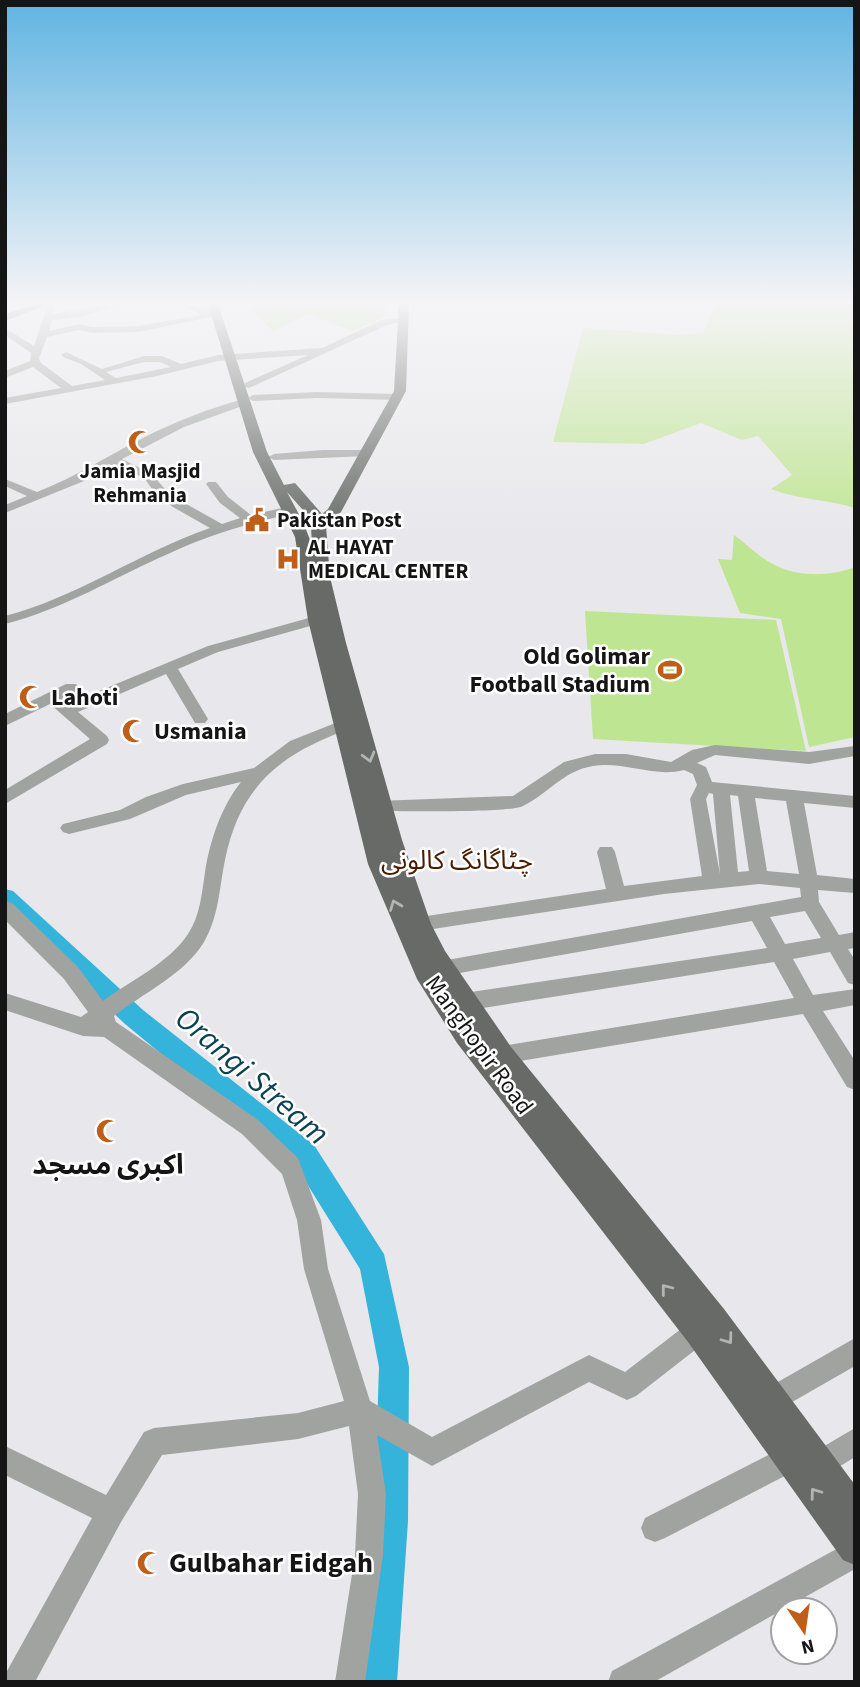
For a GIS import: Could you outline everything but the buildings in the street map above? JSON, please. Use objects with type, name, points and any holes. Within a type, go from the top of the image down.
[{"type":"main road","name":"Manghopir Road","points":[[244,383],[274,457],[304,519],[303,537],[316,620],[379,863],[425,972],[466,1035],[699,1331],[855,1550]]},
{"type":"main road","points":[[304,519],[334,512],[397,397],[400,383]]},
{"type":"main road","name":"Manghopir Road","points":[[249,395],[269,475],[304,519],[318,525],[322,577],[337,643],[420,924],[443,968],[502,1055],[713,1320],[855,1513]]},
{"type":"street","points":[[66,383],[70,389]]},
{"type":"street","points":[[5,401],[105,383]]},
{"type":"street","points":[[5,509],[80,479],[180,425],[249,395],[270,383]]},
{"type":"street","points":[[249,395],[397,397]]},
{"type":"street","points":[[274,457],[366,453]]},
{"type":"street","points":[[113,459],[148,476],[159,490],[177,504],[222,529]]},
{"type":"street","points":[[5,482],[37,496]]},
{"type":"street","points":[[212,484],[224,500],[249,520]]},
{"type":"street","points":[[6,620],[39,612],[163,551],[222,529],[249,520],[304,519]]},
{"type":"street","points":[[68,710],[213,649],[316,620]]},
{"type":"street","points":[[169,667],[201,719]]},
{"type":"street","points":[[5,721],[71,687],[84,704]]},
{"type":"street","points":[[5,798],[100,742],[102,738],[52,696]]},
{"type":"street","points":[[98,1023],[139,986],[171,967],[198,935],[210,905],[223,834],[256,773],[296,742],[343,725]]},
{"type":"street","points":[[383,805],[517,802],[564,768],[594,760],[626,760],[671,768],[685,764],[698,754],[715,750],[809,758],[855,751]]},
{"type":"street","points":[[685,764],[700,771],[713,788],[721,881]]},
{"type":"street","points":[[69,828],[124,815],[152,800],[183,790],[256,773]]},
{"type":"street","points":[[713,788],[855,802]]},
{"type":"street","points":[[746,791],[759,877]]},
{"type":"street","points":[[794,796],[809,882],[810,903],[845,942],[855,977]]},
{"type":"street","points":[[606,852],[617,894]]},
{"type":"street","points":[[420,924],[617,894],[759,877],[855,886]]},
{"type":"street","points":[[443,968],[810,903]]},
{"type":"street","points":[[5,908],[71,974],[98,1023]]},
{"type":"street","points":[[757,912],[808,1005],[855,1080]]},
{"type":"street","points":[[464,1002],[845,942]]},
{"type":"street","points":[[502,1055],[855,997]]},
{"type":"street","points":[[5,1001],[98,1023],[250,1127],[290,1166],[309,1220],[316,1269],[360,1410],[372,1494],[369,1555],[350,1682]]},
{"type":"street","points":[[18,1682],[111,1512],[155,1442],[298,1426],[360,1410],[432,1451],[589,1368],[627,1387],[699,1331]]},
{"type":"street","points":[[771,1400],[855,1350]]},
{"type":"street","points":[[818,1465],[855,1441]]},
{"type":"street","points":[[655,1528],[790,1458]]},
{"type":"street","points":[[5,1460],[111,1512]]},
{"type":"street","points":[[623,1682],[855,1550]]},
{"type":"green space","points":[[569,383],[855,383],[855,508],[771,489],[792,475],[758,436],[742,440],[701,423],[644,444],[553,442]]},
{"type":"green space","points":[[734,535],[767,561],[788,570],[817,574],[855,567],[855,737],[809,747],[781,619],[740,613],[718,559],[732,560]]},
{"type":"green space","points":[[585,611],[776,620],[806,751],[593,739]]},
{"type":"waterway","name":"Orangi Stream","points":[[5,897],[134,1017],[304,1154],[374,1264],[394,1367],[391,1521],[378,1682]]},
{"type":"place","name":"Jamia Masjid Rehmania","points":[[140,442]]},
{"type":"place","name":"Pakistan Post","points":[[257,520]]},
{"type":"place","name":"AL HAYAT MEDICAL CENTER","points":[[288,559]]},
{"type":"place","name":"Old Golimar Football Stadium","points":[[670,670]]},
{"type":"place","name":"Lahoti","points":[[31,697]]},
{"type":"place","name":"Usmania","points":[[134,731]]},
{"type":"place","name":"اکبری مسجد","points":[[108,1131]]},
{"type":"place","name":"Gulbahar Eidgah","points":[[149,1563]]},
{"type":"district","name":"چٹاگانگ کالونی","points":[[457,860]]}]
